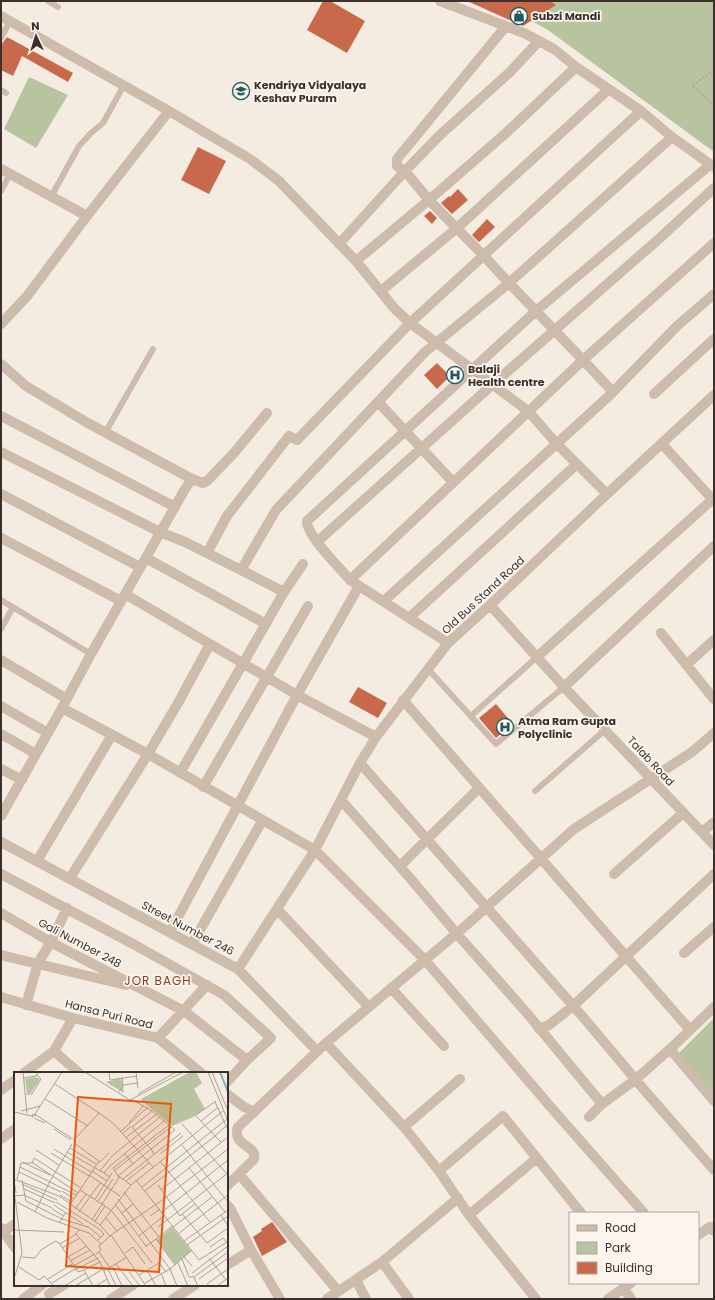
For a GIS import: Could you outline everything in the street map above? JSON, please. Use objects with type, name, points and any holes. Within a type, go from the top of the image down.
[{"type":"street","points":[[440,1],[524,33],[554,49],[576,67],[641,111],[672,137],[712,165],[536,311],[307,520],[307,527],[317,542],[350,580],[448,643]]},
{"type":"street","points":[[1,16],[250,158],[278,181],[356,261],[394,308],[410,323],[471,370],[528,411],[557,444],[607,494]]},
{"type":"street","points":[[506,26],[397,159],[397,166],[404,171],[429,200],[614,392]]},
{"type":"street","points":[[339,244],[404,171],[440,135],[510,72],[539,41]]},
{"type":"street","points":[[356,261],[506,134],[576,67]]},
{"type":"street","points":[[381,291],[456,228],[609,89]]},
{"type":"street","points":[[1,324],[28,295],[86,216],[169,111]]},
{"type":"street","points":[[207,553],[227,516],[289,436],[297,440],[410,323],[641,111]]},
{"type":"street","points":[[241,570],[276,510],[425,352],[508,283],[672,137]]},
{"type":"street","points":[[5,171],[86,216]]},
{"type":"street","points":[[317,542],[492,385],[662,237],[714,188]]},
{"type":"street","points":[[350,580],[528,411],[714,242]]},
{"type":"street","points":[[384,601],[614,392],[677,326],[714,294]]},
{"type":"street","points":[[654,394],[714,339]]},
{"type":"street","points":[[1,364],[26,386],[105,433],[192,479],[203,483],[207,481],[234,453],[267,413]]},
{"type":"street","name":"Old Bus Stand Road","points":[[315,850],[360,763],[376,737],[448,643],[714,395]]},
{"type":"street","points":[[378,402],[453,482]]},
{"type":"street","points":[[1,416],[175,506]]},
{"type":"street","points":[[538,656],[714,500],[662,444]]},
{"type":"street","points":[[1,452],[160,532],[207,553],[284,592]]},
{"type":"street","points":[[408,618],[578,464]]},
{"type":"street","points":[[1,816],[4,805],[22,780],[140,567],[192,479]]},
{"type":"street","points":[[1,494],[140,567]]},
{"type":"street","points":[[1,538],[123,598],[210,644],[297,695],[376,737]]},
{"type":"street","points":[[564,687],[714,546]]},
{"type":"street","points":[[146,558],[266,624]]},
{"type":"street","points":[[180,773],[284,592],[303,564]]},
{"type":"street","points":[[170,932],[297,695],[359,586]]},
{"type":"street","name":"Talab Road","points":[[490,605],[538,656],[564,687],[714,845]]},
{"type":"street","points":[[204,787],[308,606]]},
{"type":"street","points":[[661,633],[714,699]]},
{"type":"street","points":[[686,665],[714,640]]},
{"type":"street","points":[[70,878],[148,754],[210,644]]},
{"type":"street","points":[[1,660],[67,699]]},
{"type":"street","points":[[403,700],[690,1030]]},
{"type":"street","points":[[1,706],[48,733]]},
{"type":"street","points":[[62,708],[148,754],[262,821],[315,850],[425,960],[643,1212]]},
{"type":"street","points":[[228,1185],[254,1159],[255,1156],[254,1152],[238,1138],[236,1132],[238,1127],[326,1043],[457,934],[574,829],[692,752],[714,733]]},
{"type":"street","points":[[1,734],[36,754]]},
{"type":"street","points":[[37,861],[112,735]]},
{"type":"street","points":[[360,763],[487,907],[714,1170]]},
{"type":"street","points":[[1,769],[22,780]]},
{"type":"street","points":[[400,866],[479,788]]},
{"type":"street","points":[[341,800],[526,1012],[602,1104]]},
{"type":"street","points":[[614,874],[683,813]]},
{"type":"street","points":[[192,944],[262,821]]},
{"type":"street","points":[[702,832],[714,822]]},
{"type":"street","name":"Street Number 246","points":[[1,842],[238,969],[315,850]]},
{"type":"street","points":[[1,874],[67,908],[224,995],[271,1038],[247,1060],[228,1081]]},
{"type":"street","points":[[539,1028],[549,1025],[573,1006],[714,874]]},
{"type":"street","points":[[26,1005],[38,963],[51,942],[67,908]]},
{"type":"street","points":[[277,909],[369,1007]]},
{"type":"street","name":"Gali Number 248","points":[[1,913],[51,942],[184,1011],[247,1060]]},
{"type":"street","points":[[684,953],[714,927]]},
{"type":"street","points":[[1,954],[143,990]]},
{"type":"street","points":[[238,969],[318,1051]]},
{"type":"street","points":[[158,1038],[206,985]]},
{"type":"street","points":[[391,988],[444,1046]]},
{"type":"street","name":"Hansa Puri Road","points":[[1,997],[74,1018],[158,1038],[200,1072]]},
{"type":"street","points":[[589,1117],[602,1104],[635,1080],[714,1007]]},
{"type":"street","points":[[25,1072],[54,1051],[74,1018]]},
{"type":"street","points":[[326,1043],[404,1128],[439,1171],[469,1214],[536,1299]]},
{"type":"street","points":[[670,1049],[714,1101]]},
{"type":"street","points":[[54,1051],[77,1072]]},
{"type":"street","points":[[404,1128],[460,1079]]},
{"type":"street","points":[[1,1090],[14,1081]]},
{"type":"street","points":[[228,1095],[255,1112]]},
{"type":"street","points":[[439,1171],[504,1116],[580,1212]]},
{"type":"street","points":[[1,1139],[14,1130]]},
{"type":"street","points":[[469,1214],[537,1158]]},
{"type":"street","points":[[239,1174],[338,1291]]},
{"type":"street","points":[[327,1299],[382,1262],[458,1198]]},
{"type":"street","points":[[228,1206],[230,1208],[231,1222],[251,1250],[280,1299]]},
{"type":"street","points":[[14,1224],[2,1230],[14,1247]]},
{"type":"street","points":[[699,1234],[710,1227],[714,1231]]},
{"type":"street","points":[[228,1264],[251,1250]]},
{"type":"street","points":[[382,1262],[409,1299]]},
{"type":"street","points":[[356,1280],[366,1299]]},
{"type":"street","points":[[23,1299],[41,1286]]},
{"type":"street","points":[[43,1286],[50,1297],[63,1286]]},
{"type":"street","points":[[111,1299],[131,1286]]},
{"type":"street","points":[[173,1299],[193,1286]]},
{"type":"street","points":[[608,1299],[627,1286],[631,1299]]},
{"type":"lane","points":[[48,1],[58,7]]},
{"type":"lane","points":[[1,38],[10,21]]},
{"type":"lane","points":[[51,197],[79,146],[103,123],[124,85]]},
{"type":"lane","points":[[1,190],[5,171]]},
{"type":"lane","points":[[105,433],[152,349]]},
{"type":"lane","points":[[1,600],[91,654]]},
{"type":"lane","points":[[1,629],[13,607]]},
{"type":"lane","points":[[471,716],[538,656]]},
{"type":"lane","points":[[428,669],[496,744],[564,687]]},
{"type":"lane","points":[[535,791],[605,730]]},
{"type":"path","points":[[714,70],[692,86],[714,105]]},
{"type":"green space","points":[[495,1],[714,1],[714,152],[548,30]]},
{"type":"green space","points":[[29,77],[68,95],[36,148],[4,129]]},
{"type":"green space","points":[[714,1018],[714,1096],[678,1054]]},
{"type":"building","points":[[323,1],[330,1],[365,21],[347,53],[307,30]]},
{"type":"building","name":"Subzi Mandi","points":[[467,1],[550,1],[556,5],[523,26]]},
{"type":"building","points":[[7,37],[73,73],[68,82],[22,56],[13,76],[1,70],[1,45]]},
{"type":"building","points":[[198,147],[226,161],[209,194],[181,180]]},
{"type":"building","points":[[458,189],[468,200],[452,214],[441,203]]},
{"type":"building","points":[[430,211],[437,218],[432,224],[424,216]]},
{"type":"building","points":[[487,219],[495,227],[479,242],[472,235]]},
{"type":"building","points":[[437,363],[450,376],[437,389],[424,375]]},
{"type":"building","points":[[358,687],[387,703],[378,718],[349,702]]},
{"type":"building","points":[[496,704],[513,724],[496,738],[479,718]]},
{"type":"building","points":[[272,1222],[287,1242],[262,1256],[253,1237],[262,1231],[261,1229]]},
{"type":"place","name":"Subzi Mandi","points":[[519,16]]},
{"type":"place","name":"Kendriya Vidyalaya Keshav Puram","points":[[241,91]]},
{"type":"place","name":"Balaji Health centre","points":[[455,375]]},
{"type":"place","name":"Atma Ram Gupta Polyclinic","points":[[505,727]]},
{"type":"district","name":"JOR BAGH","points":[[158,981]]}]
